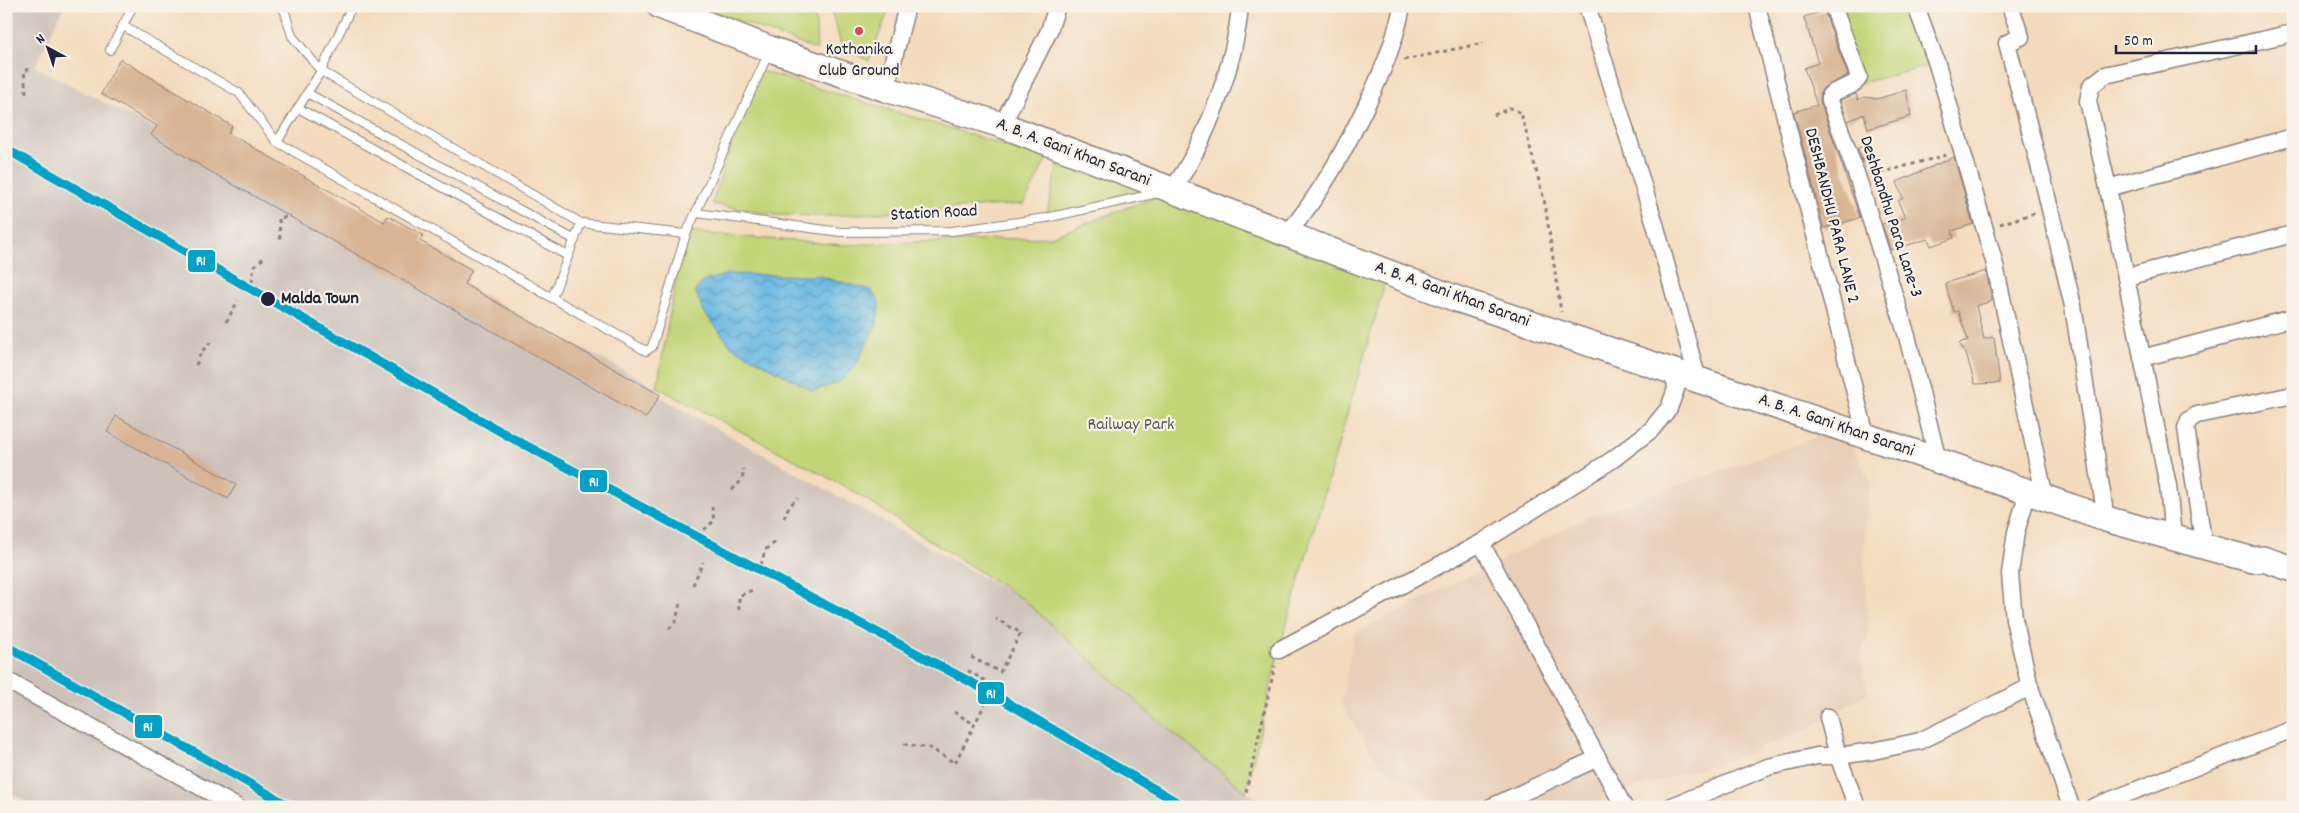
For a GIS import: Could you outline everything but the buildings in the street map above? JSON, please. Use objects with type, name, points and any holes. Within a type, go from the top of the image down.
[{"type":"main road","name":"A. B. A. Gani Khan Sarani","points":[[660,6],[702,14],[770,49],[1002,126],[1457,299],[1938,460],[2106,519],[2253,560],[2263,559],[2293,569]]},
{"type":"main road","name":"A. B. A. Gani Khan Sarani","points":[[2253,560],[2258,567],[2293,581]]},
{"type":"street","points":[[886,89],[907,6]]},
{"type":"street","points":[[1002,126],[1049,32],[1057,6]]},
{"type":"street","points":[[1172,190],[1186,170],[1217,103],[1239,26],[1240,6]]},
{"type":"street","points":[[1287,234],[1308,209],[1341,158],[1386,64],[1402,6]]},
{"type":"street","points":[[1587,6],[1655,224],[1698,380]]},
{"type":"street","name":"DESHBANDHU PARA LANE 2","points":[[1757,6],[1866,436]]},
{"type":"street","name":"Deshbandhu Para Lane-3","points":[[1834,6],[1859,77],[1854,84],[1836,90],[1830,95],[1830,101],[1858,179],[1908,336],[1938,460]]},
{"type":"street","points":[[1916,6],[1937,64],[1983,229],[1994,261],[2036,495],[2016,532],[2010,574],[2014,619],[2030,687],[2072,807]]},
{"type":"street","points":[[2010,6],[2021,37],[2007,43],[2050,208],[2073,306],[2106,519]]},
{"type":"street","points":[[2173,537],[2168,486],[2108,188],[2088,101],[2091,86],[2105,75],[2293,33]]},
{"type":"street","points":[[2108,188],[2293,137]]},
{"type":"street","points":[[2126,277],[2293,234]]},
{"type":"street","points":[[2142,358],[2293,318]]},
{"type":"street","points":[[1279,650],[1481,543],[1612,460],[1651,430],[1669,408],[1676,389],[1674,372]]},
{"type":"street","points":[[2204,547],[2186,428],[2189,420],[2197,415],[2293,395]]},
{"type":"street","points":[[1481,543],[1624,807]]},
{"type":"street","points":[[6,680],[237,807]]},
{"type":"street","points":[[1670,807],[1768,767],[1817,756],[1838,756],[1920,741],[2030,687]]},
{"type":"street","points":[[1828,717],[1838,756],[1857,807]]},
{"type":"street","points":[[2093,807],[2293,729]]},
{"type":"street","points":[[1491,807],[1598,758]]},
{"type":"lane","points":[[110,50],[133,6]]},
{"type":"lane","points":[[280,6],[284,9],[292,36],[321,71],[581,223],[686,234]]},
{"type":"lane","points":[[277,142],[321,71],[352,6]]},
{"type":"lane","points":[[123,26],[239,93],[277,142],[552,298],[648,350],[652,347],[686,234],[770,49]]},
{"type":"lane","points":[[307,94],[575,240]]},
{"type":"lane","points":[[298,108],[568,256]]},
{"type":"lane","name":"Station Road","points":[[696,213],[840,232],[952,231],[1046,218],[1172,190]]},
{"type":"lane","points":[[552,298],[581,223]]},
{"type":"path","points":[[1386,64],[1483,43]]},
{"type":"path","points":[[26,94],[24,70],[32,69]]},
{"type":"path","points":[[1494,115],[1511,108],[1521,113],[1545,204],[1564,335]]},
{"type":"path","points":[[1858,179],[1961,150]]},
{"type":"path","points":[[1983,229],[2050,208]]},
{"type":"path","points":[[280,239],[279,218],[291,216]]},
{"type":"path","points":[[252,282],[254,266],[265,257]]},
{"type":"path","points":[[226,322],[238,301]]},
{"type":"path","points":[[196,365],[201,352],[211,342]]},
{"type":"path","points":[[732,490],[742,480],[744,469]]},
{"type":"path","points":[[784,518],[789,506],[798,498]]},
{"type":"path","points":[[704,530],[714,521],[712,507]]},
{"type":"path","points":[[761,565],[765,550],[777,541]]},
{"type":"path","points":[[693,585],[703,562]]},
{"type":"path","points":[[739,610],[739,596],[755,589]]},
{"type":"path","points":[[669,629],[676,621],[680,604]]},
{"type":"path","points":[[971,657],[1000,672],[1021,632],[996,619]]},
{"type":"path","points":[[1246,792],[1279,650]]},
{"type":"path","points":[[904,744],[930,748],[955,763],[994,686],[965,669]]},
{"type":"path","points":[[954,712],[974,724]]},
{"type":"shaded area","points":[[6,6],[64,6],[35,67],[649,383],[656,387],[653,393],[1024,600],[1151,715],[1246,792],[1271,807],[35,807],[6,790]]},
{"type":"shaded area","points":[[1843,428],[1870,481],[1864,548],[1868,636],[1860,658],[1868,693],[1806,730],[1732,759],[1622,792],[1589,807],[1448,807],[1380,764],[1341,704],[1354,633],[1588,517]]},
{"type":"green space","points":[[699,6],[815,6],[817,50]]},
{"type":"green space","name":"Kothanika Club Ground","points":[[830,6],[890,6],[869,61],[842,47]]},
{"type":"green space","points":[[1834,6],[1916,6],[1937,64],[1861,83]]},
{"type":"green space","points":[[755,69],[1047,158],[1024,204],[829,216],[775,215],[712,204]]},
{"type":"green space","name":"Railway Park","points":[[1061,148],[1388,273],[1279,650],[1246,792],[1151,715],[1024,600],[846,487],[657,387],[684,232],[843,245],[1051,237],[1168,192],[1046,218]]},
{"type":"water","points":[[728,274],[819,276],[871,290],[879,302],[877,324],[854,368],[838,383],[813,391],[731,346],[704,312],[695,291],[704,281]]},
{"type":"railway","points":[[6,149],[512,438],[991,693],[1185,807]]},
{"type":"railway","points":[[6,646],[291,807]]},
{"type":"transit line","name":"R1","points":[[6,149],[512,438],[991,693],[1185,807]]},
{"type":"transit line","name":"R1","points":[[6,646],[291,807]]},
{"type":"place","name":"Kothanika Club Ground","points":[[859,31]]},
{"type":"place","name":"Malda Town","points":[[268,299]]}]
